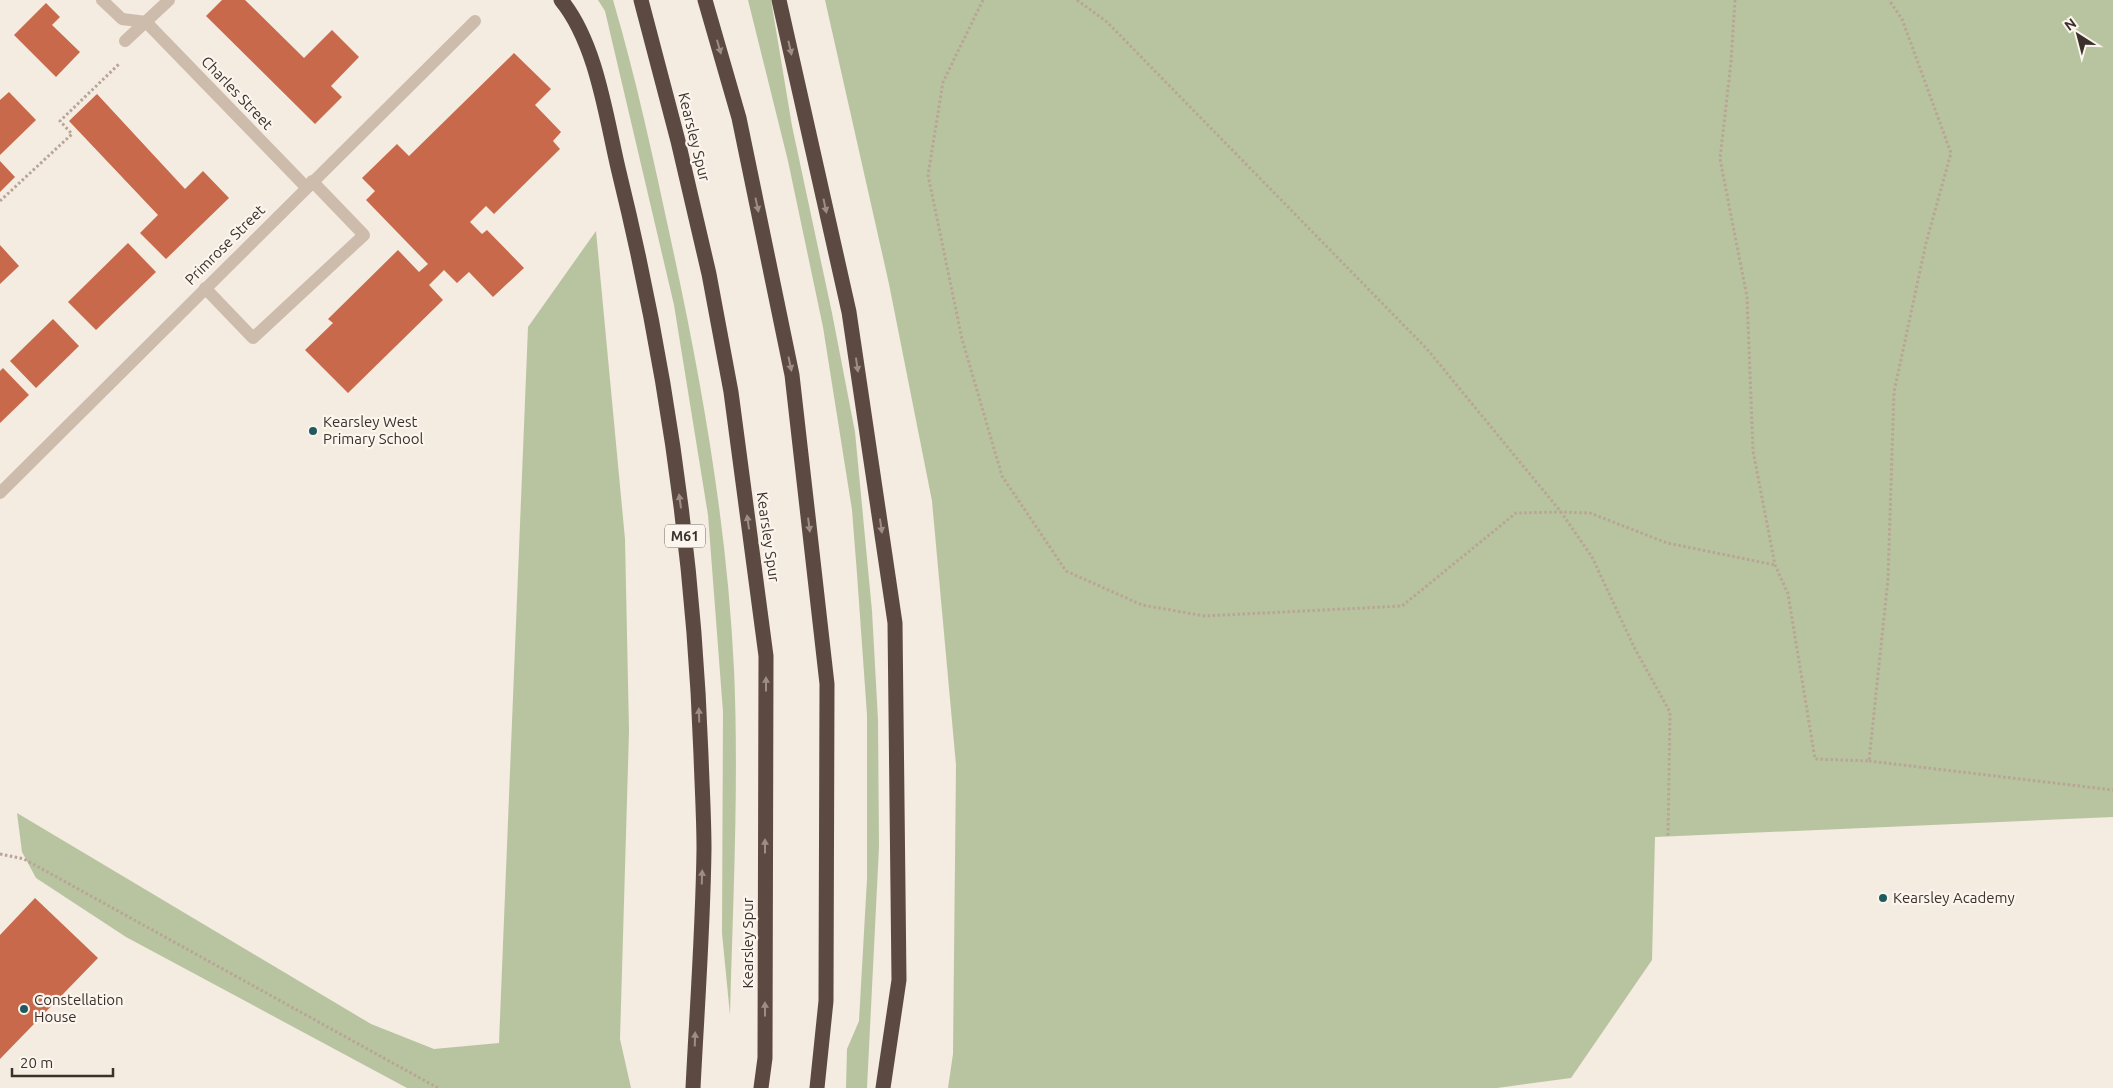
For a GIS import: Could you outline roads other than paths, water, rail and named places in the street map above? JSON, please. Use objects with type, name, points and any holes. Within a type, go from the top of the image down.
[{"type":"highway","name":"M61","points":[[561,0],[578,28],[590,56],[632,225],[662,376],[686,538],[698,663],[704,849],[693,1088]]},
{"type":"highway","name":"Kearsley Spur","points":[[641,0],[678,141],[709,274],[731,392],[766,656],[765,1058],[761,1088]]},
{"type":"highway","points":[[705,0],[739,118],[792,375],[827,684],[826,1001],[817,1088]]},
{"type":"highway","points":[[779,0],[849,312],[895,623],[899,980],[883,1088]]},
{"type":"street","points":[[102,0],[122,19],[146,22]]},
{"type":"street","points":[[125,41],[168,0]]},
{"type":"street","name":"Primrose Street","points":[[0,493],[475,21]]},
{"type":"street","name":"Charles Street","points":[[146,22],[309,184],[364,235],[253,338],[205,288]]},
{"type":"place","name":"Kearsley West Primary School","points":[[313,431]]},
{"type":"place","name":"Kearsley Academy","points":[[1883,898]]},
{"type":"place","name":"Constellation House","points":[[24,1009]]}]
